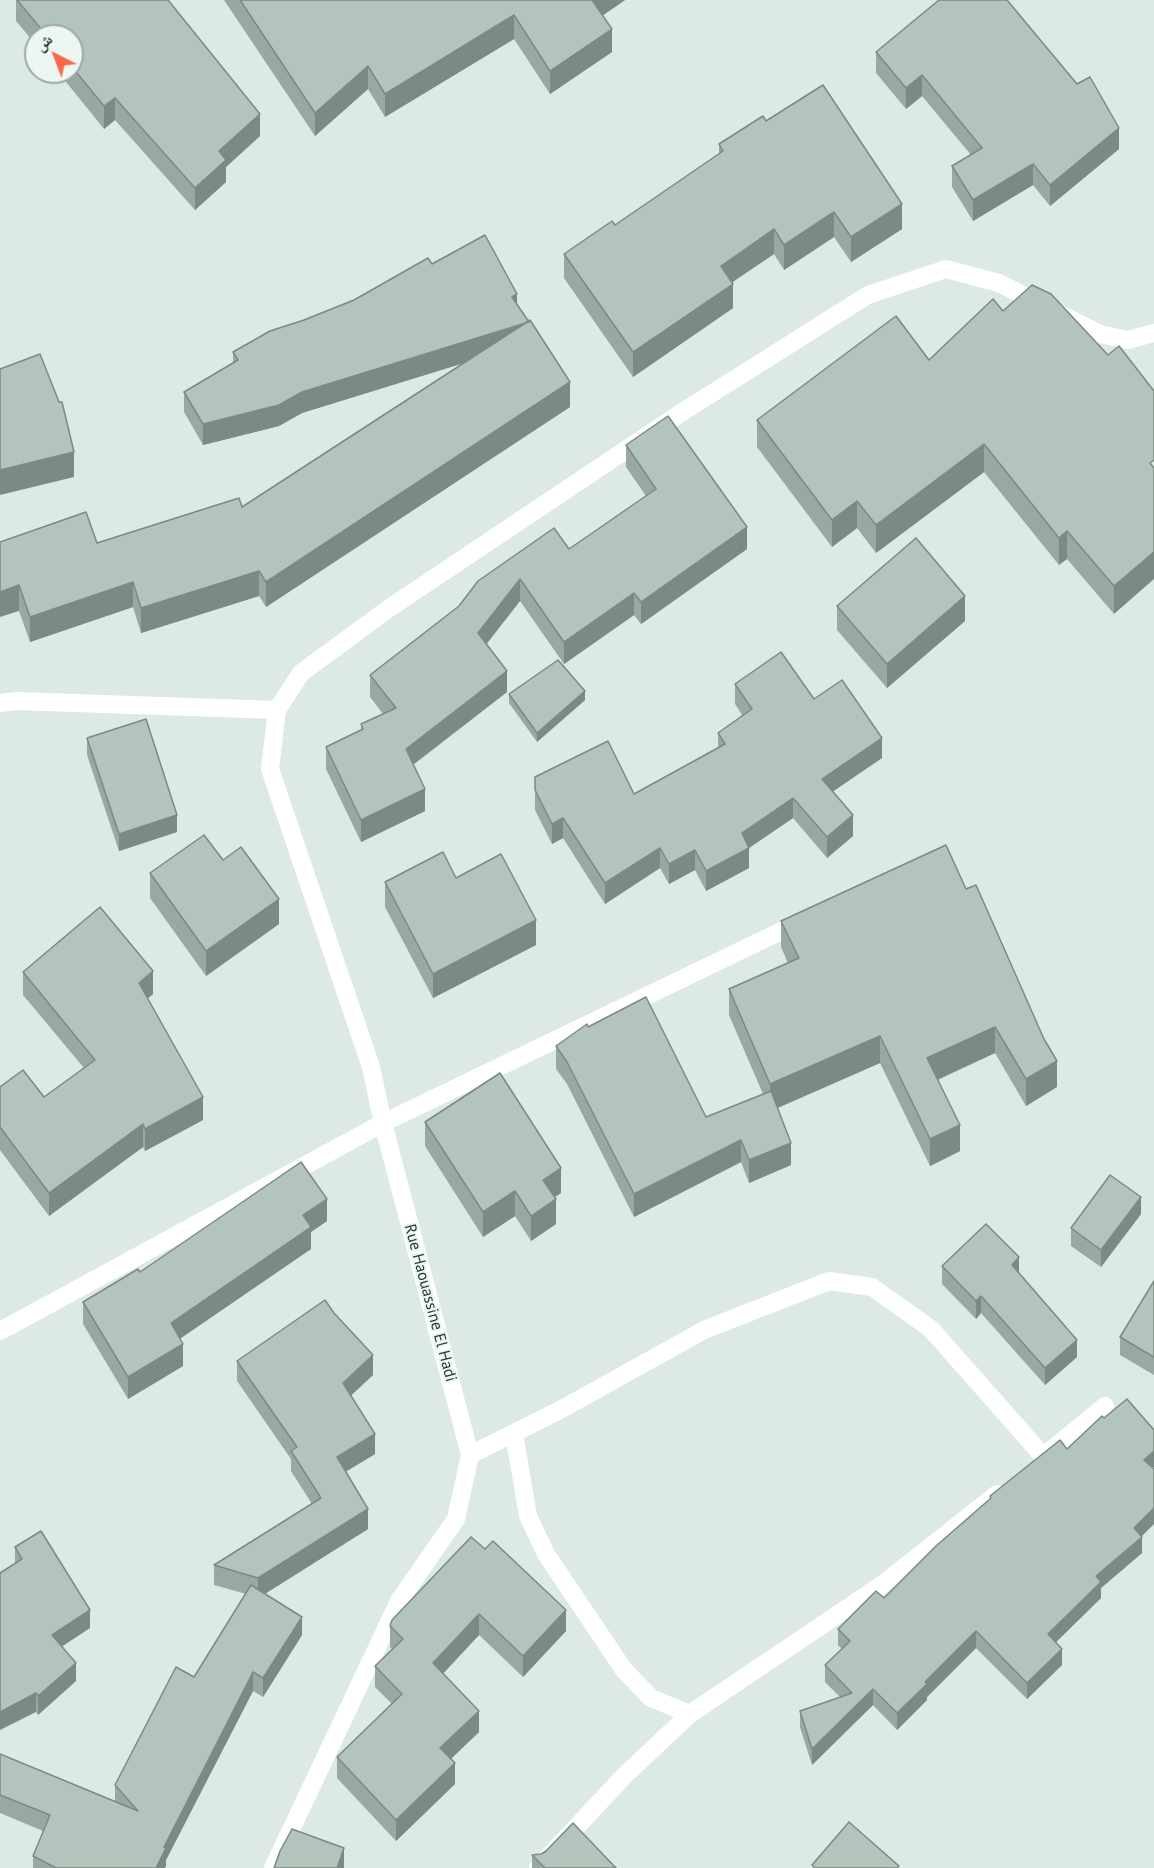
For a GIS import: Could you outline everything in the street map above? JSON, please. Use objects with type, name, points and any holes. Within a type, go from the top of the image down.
[{"type":"street","points":[[0,703],[16,701],[277,710],[302,673],[388,609],[684,411],[868,295],[946,269],[999,283],[1100,334],[1128,340],[1154,333]]},
{"type":"street","name":"Rue Haouassine El Hadi","points":[[273,1868],[399,1601],[456,1519],[470,1455],[370,1067],[270,769],[277,710]]},
{"type":"street","points":[[0,1331],[383,1123],[814,914]]},
{"type":"street","points":[[470,1455],[704,1330],[829,1281],[872,1287],[931,1329],[1043,1456]]},
{"type":"street","points":[[1026,1471],[1105,1406]]},
{"type":"street","points":[[514,1433],[528,1516],[546,1554],[624,1670],[651,1698],[690,1714]]},
{"type":"street","points":[[538,1868],[625,1775],[690,1714],[883,1584],[1009,1485]]},
{"type":"building","points":[[17,0],[168,0],[260,114],[219,151],[226,160],[195,188],[115,98],[104,106],[84,82],[84,24],[37,24]]},
{"type":"building","points":[[240,0],[592,0],[612,29],[550,71],[514,15],[385,94],[368,66],[315,113]]},
{"type":"building","points":[[939,0],[1007,0],[1077,84],[1090,77],[1119,128],[1050,185],[1033,164],[973,200],[952,166],[982,148],[922,75],[906,88],[876,52]]},
{"type":"building","points":[[823,85],[902,204],[851,237],[834,212],[784,245],[774,229],[721,266],[733,284],[633,352],[564,254],[612,221],[615,225],[723,151],[719,144],[763,116],[766,121]]},
{"type":"building","points":[[485,235],[517,294],[512,297],[529,322],[302,392],[279,405],[203,424],[184,392],[238,360],[233,352],[270,331],[354,300],[428,258],[432,264]]},
{"type":"building","points":[[1032,285],[1051,294],[1108,355],[1119,346],[1154,391],[1154,460],[1150,463],[1154,468],[1154,552],[1114,586],[1067,531],[1059,538],[984,444],[876,525],[857,501],[832,520],[757,420],[896,316],[929,360],[993,299],[1003,311]]},
{"type":"building","points":[[530,320],[570,382],[266,582],[259,571],[141,608],[133,582],[30,617],[19,585],[0,592],[0,542],[86,512],[97,543],[239,498],[242,507]]},
{"type":"building","points":[[40,354],[59,402],[62,402],[74,452],[0,470],[0,369]]},
{"type":"building","points":[[668,416],[747,527],[641,602],[634,593],[564,642],[520,579],[478,633],[507,671],[406,749],[425,789],[361,820],[326,747],[363,729],[361,724],[396,708],[370,675],[459,606],[478,581],[554,528],[569,549],[656,489],[626,445]]},
{"type":"building","points":[[916,538],[965,596],[887,664],[837,606]]},
{"type":"building","points":[[781,652],[814,699],[842,680],[882,738],[822,779],[853,815],[827,837],[793,798],[742,833],[749,848],[706,871],[695,850],[669,864],[660,848],[605,883],[563,818],[552,824],[535,790],[535,777],[608,741],[634,794],[725,744],[718,733],[752,709],[735,684]]},
{"type":"building","points":[[558,660],[585,691],[537,733],[509,694]]},
{"type":"building","points":[[146,719],[177,815],[119,834],[87,738]]},
{"type":"building","points":[[204,835],[223,860],[241,847],[279,899],[206,951],[150,873]]},
{"type":"building","points":[[946,845],[966,889],[976,885],[1044,1039],[1057,1061],[1026,1079],[995,1027],[927,1058],[960,1125],[930,1139],[880,1036],[770,1084],[729,989],[799,958],[781,921]]},
{"type":"building","points":[[443,852],[456,878],[501,854],[536,920],[433,974],[385,882]]},
{"type":"building","points":[[100,907],[153,971],[139,983],[203,1097],[145,1129],[143,1124],[49,1193],[0,1127],[0,1087],[23,1070],[44,1097],[95,1060],[23,972]]},
{"type":"building","points":[[646,997],[706,1117],[771,1091],[791,1143],[749,1160],[741,1140],[634,1194],[567,1062],[556,1046],[587,1024],[588,1027]]},
{"type":"building","points":[[500,1073],[561,1168],[543,1180],[556,1199],[531,1216],[515,1191],[483,1212],[425,1122]]},
{"type":"building","points":[[301,1162],[327,1199],[303,1215],[311,1227],[171,1323],[183,1344],[128,1377],[83,1302],[138,1269],[140,1272]]},
{"type":"building","points":[[1110,1175],[1141,1197],[1101,1250],[1071,1228]]},
{"type":"building","points":[[986,1224],[1019,1257],[1012,1265],[1077,1340],[1045,1368],[981,1296],[976,1301],[942,1266]]},
{"type":"building","points":[[1154,1281],[1154,1357],[1120,1337]]},
{"type":"building","points":[[325,1300],[373,1355],[343,1383],[375,1434],[337,1457],[368,1509],[258,1578],[214,1565],[321,1498],[291,1451],[297,1447],[237,1361]]},
{"type":"building","points":[[1127,1399],[1154,1430],[1154,1451],[1144,1460],[1154,1469],[1154,1508],[1134,1528],[1142,1537],[1096,1576],[1101,1582],[1048,1634],[1062,1649],[1027,1683],[976,1631],[897,1713],[873,1689],[812,1749],[800,1711],[852,1693],[825,1665],[850,1641],[838,1629],[876,1591],[884,1598],[936,1546],[991,1498],[990,1496],[1060,1440],[1067,1449],[1102,1416],[1104,1418]]},
{"type":"building","points":[[41,1531],[90,1610],[52,1635],[76,1663],[38,1696],[36,1693],[0,1712],[0,1573],[22,1559],[15,1547]]},
{"type":"building","points":[[471,1537],[485,1549],[493,1541],[566,1610],[523,1656],[479,1614],[433,1663],[479,1711],[440,1748],[455,1763],[396,1820],[337,1757],[402,1694],[375,1666],[403,1639],[390,1626],[392,1620]]},
{"type":"building","points":[[251,1585],[302,1617],[263,1678],[253,1672],[164,1847],[166,1848],[156,1868],[56,1868],[33,1856],[50,1815],[0,1795],[0,1754],[138,1811],[115,1785],[176,1667],[194,1677]]},
{"type":"building","points":[[849,1822],[899,1866],[897,1868],[815,1868],[812,1865]]},
{"type":"building","points":[[573,1823],[616,1868],[545,1868],[532,1855],[546,1851]]},
{"type":"building","points":[[292,1829],[344,1848],[337,1868],[274,1868]]}]
